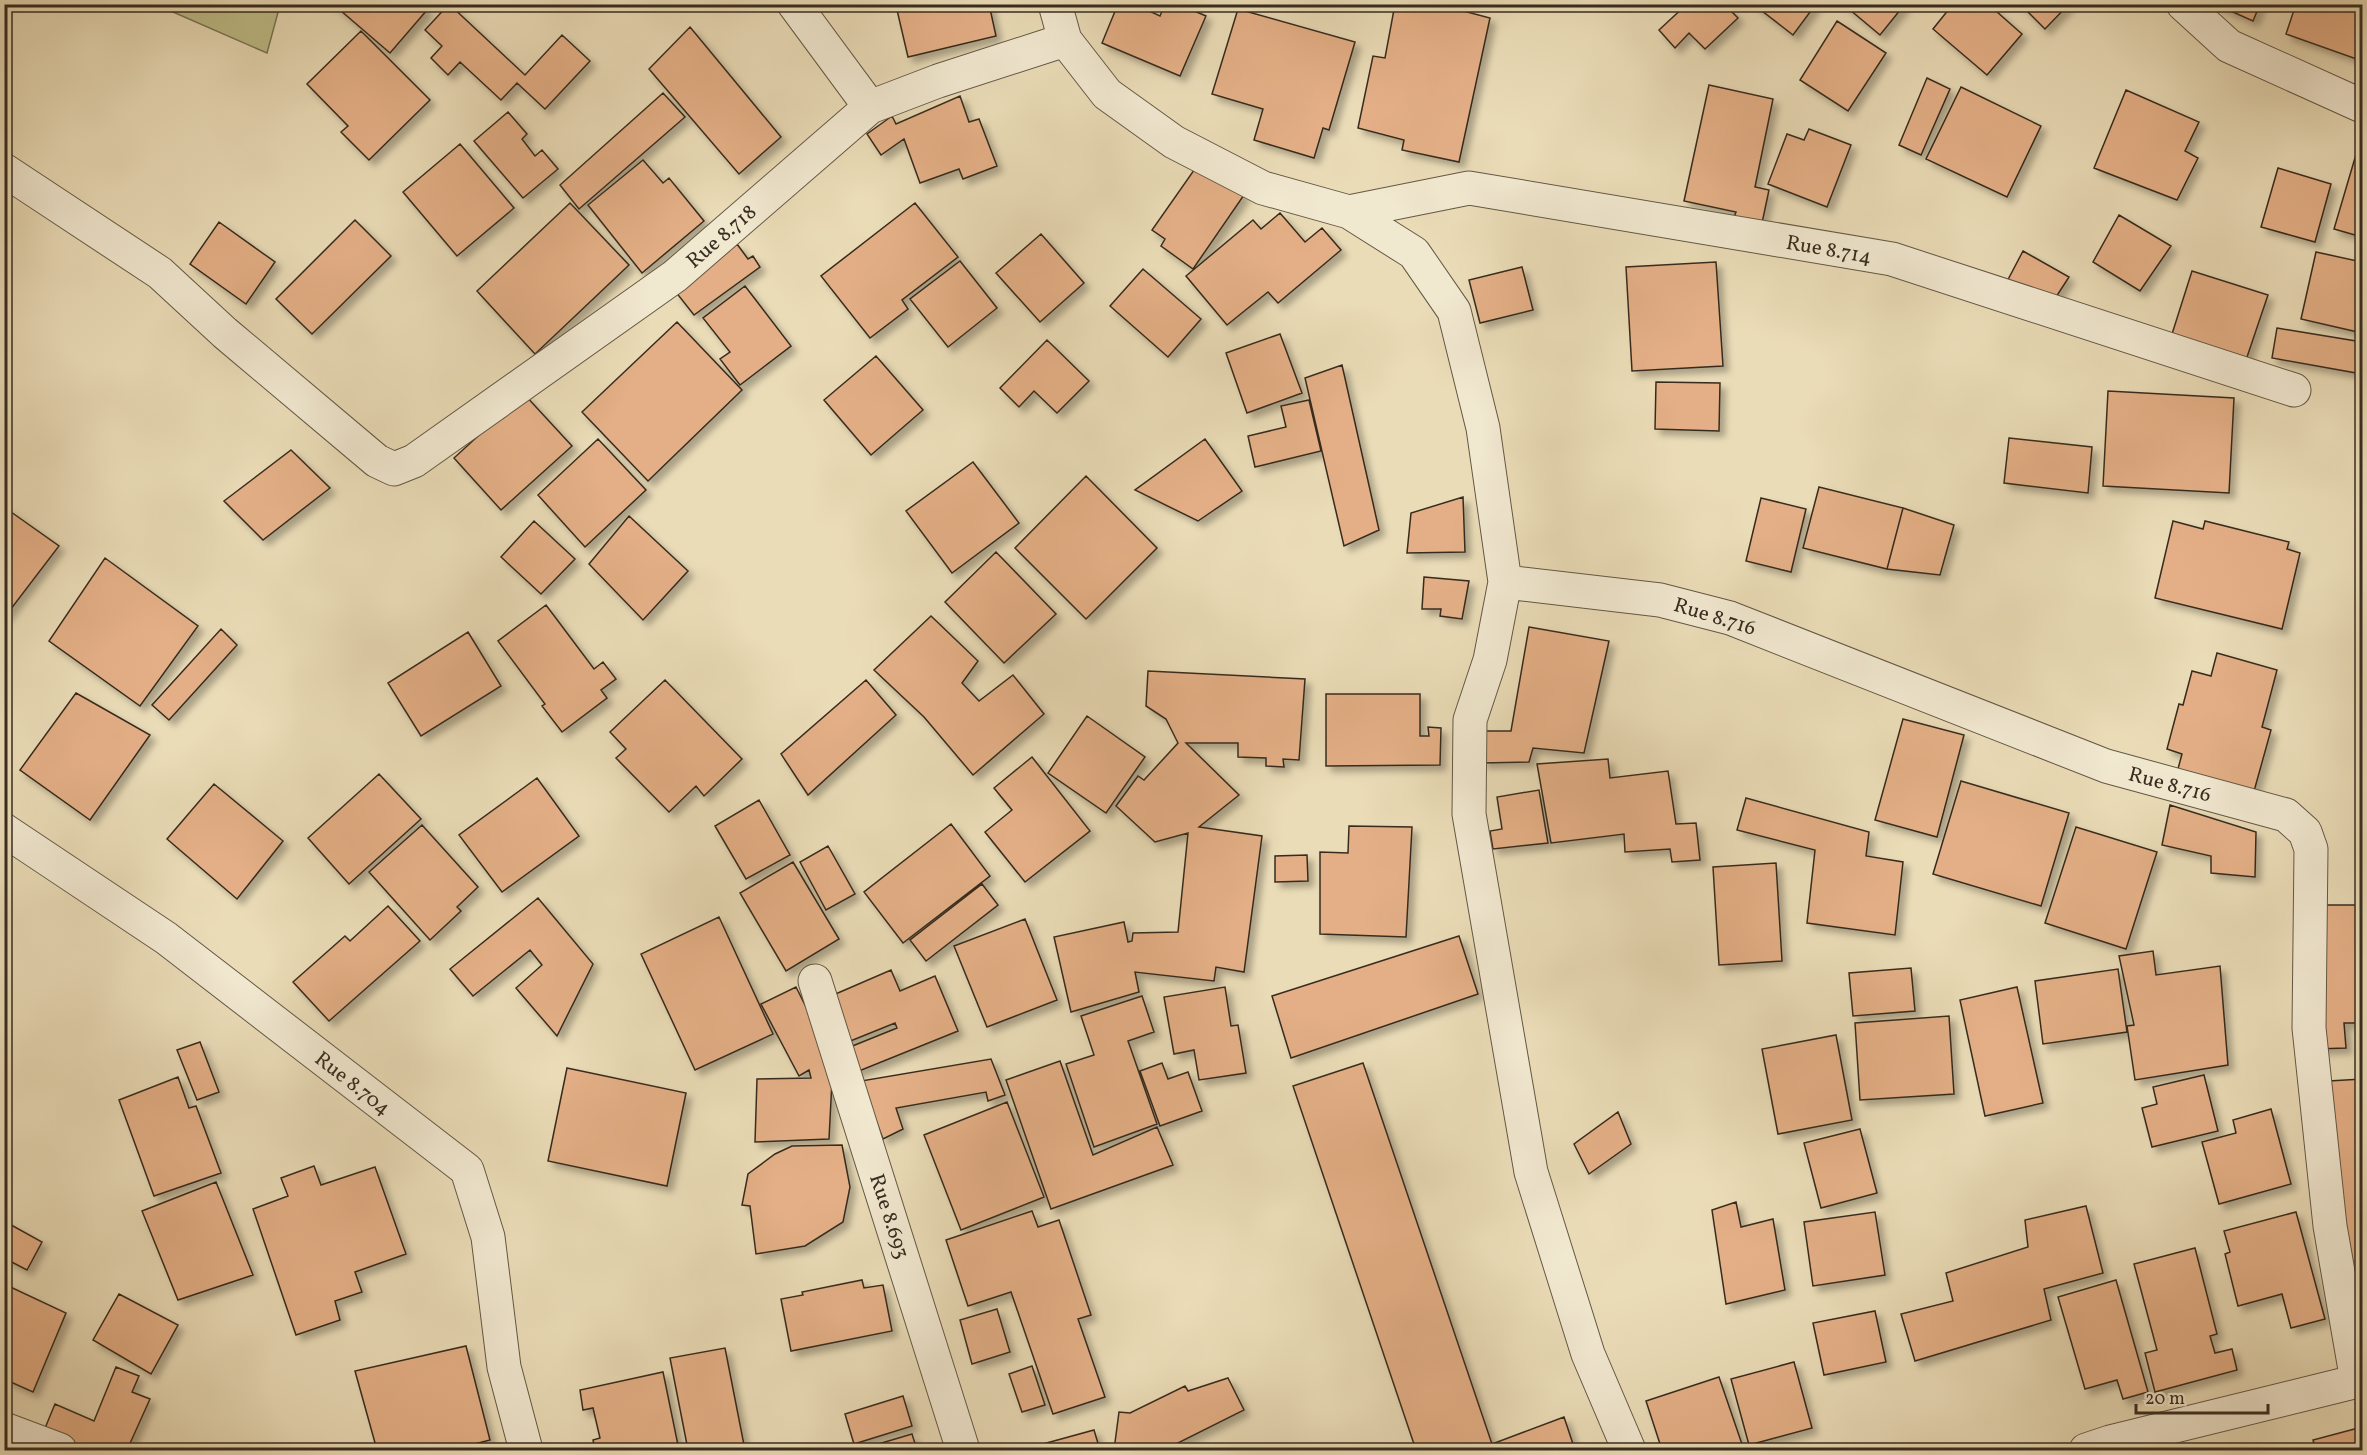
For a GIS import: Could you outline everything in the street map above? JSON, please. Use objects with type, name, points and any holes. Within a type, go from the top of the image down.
[{"type":"street","points":[[794,4],[870,107]]},
{"type":"street","points":[[1054,4],[1065,40],[1107,94],[1174,142],[1263,188],[1349,212],[1414,252],[1454,311],[1483,428],[1505,582],[1490,660],[1470,720],[1469,814],[1531,1172],[1588,1354],[1629,1450]]},
{"type":"street","points":[[2183,4],[2229,46],[2362,106]]},
{"type":"street","name":"Rue 8.718","points":[[4,170],[160,273],[225,333],[368,454],[394,469],[414,461],[675,276],[870,107],[938,81],[1065,40]]},
{"type":"street","name":"Rue 8.714","points":[[1349,212],[1469,188],[1892,259],[2294,390]]},
{"type":"street","name":"Rue 8.716","points":[[1505,582],[1660,600],[1730,618],[2106,766],[2286,815],[2305,832],[2311,849],[2308,1028],[2330,1226],[2360,1381]]},
{"type":"street","name":"Rue 8.704","points":[[4,830],[165,938],[467,1170],[488,1237],[504,1367],[526,1450]]},
{"type":"street","name":"Rue 8.693","points":[[815,981],[963,1450]]},
{"type":"street","points":[[2103,1448],[2360,1381]]},
{"type":"street","points":[[4,1429],[60,1450]]},
{"type":"green space","points":[[157,5],[280,5],[267,53]]},
{"type":"building","points":[[333,4],[420,4],[427,10],[390,53]]},
{"type":"building","points":[[449,4],[525,75],[562,35],[590,61],[545,109],[517,83],[501,100],[460,62],[448,75],[431,58],[442,46],[425,30]]},
{"type":"building","points":[[923,4],[989,4],[996,36],[908,57],[897,10]]},
{"type":"building","points":[[1118,4],[1134,4],[1160,16],[1165,4],[1178,4],[1206,16],[1180,76],[1102,43]]},
{"type":"building","points":[[1395,4],[1437,4],[1490,18],[1459,162],[1402,150],[1404,140],[1358,128],[1373,56],[1385,58]]},
{"type":"building","points":[[1687,4],[1724,4],[1738,18],[1705,49],[1689,33],[1675,48],[1659,30]]},
{"type":"building","points":[[1753,4],[1816,4],[1793,35]]},
{"type":"building","points":[[1843,4],[1905,4],[1880,35]]},
{"type":"building","points":[[1953,4],[1988,4],[2022,34],[1987,75],[1933,29]]},
{"type":"building","points":[[2020,4],[2069,4],[2045,29]]},
{"type":"building","points":[[2215,4],[2260,4],[2253,21]]},
{"type":"building","points":[[2296,4],[2362,4],[2362,61],[2286,34]]},
{"type":"building","points":[[1238,9],[1355,42],[1329,130],[1323,128],[1314,158],[1254,140],[1263,109],[1212,94]]},
{"type":"building","points":[[1837,21],[1886,53],[1848,111],[1800,80]]},
{"type":"building","points":[[690,27],[781,137],[739,174],[649,69]]},
{"type":"building","points":[[361,31],[430,100],[369,160],[341,132],[348,126],[307,84]]},
{"type":"building","points":[[1927,78],[1950,89],[1921,155],[1899,145]]},
{"type":"building","points":[[1709,85],[1773,99],[1755,187],[1769,190],[1762,223],[1734,217],[1736,212],[1684,201]]},
{"type":"building","points":[[1961,87],[2041,126],[2007,197],[1926,159]]},
{"type":"building","points":[[2126,90],[2199,122],[2185,151],[2198,158],[2177,200],[2094,168]]},
{"type":"building","points":[[663,93],[685,117],[579,209],[560,185]]},
{"type":"building","points":[[960,96],[969,122],[979,119],[997,166],[963,179],[959,169],[920,183],[904,139],[881,155],[867,134],[892,116],[896,124]]},
{"type":"building","points":[[508,112],[527,134],[522,139],[535,156],[542,150],[558,169],[523,198],[474,141]]},
{"type":"building","points":[[1809,129],[1851,145],[1827,207],[1768,184],[1787,134],[1804,140]]},
{"type":"building","points":[[460,144],[514,208],[457,256],[403,192]]},
{"type":"building","points":[[2357,151],[2362,153],[2362,237],[2334,229]]},
{"type":"building","points":[[643,160],[663,183],[669,178],[704,221],[642,273],[588,205]]},
{"type":"building","points":[[1199,163],[1244,195],[1193,269],[1161,246],[1165,239],[1152,230]]},
{"type":"building","points":[[2278,168],[2331,184],[2315,242],[2261,227]]},
{"type":"building","points":[[570,203],[629,265],[535,354],[477,291]]},
{"type":"building","points":[[915,203],[958,257],[902,300],[908,309],[870,338],[821,276]]},
{"type":"building","points":[[1280,213],[1305,242],[1322,228],[1341,250],[1278,303],[1268,292],[1227,325],[1186,276],[1253,220],[1261,229]]},
{"type":"building","points":[[2119,215],[2171,246],[2140,291],[2093,262]]},
{"type":"building","points":[[355,220],[391,256],[312,334],[276,299]]},
{"type":"building","points":[[219,222],[275,262],[246,304],[190,264]]},
{"type":"building","points":[[1041,234],[1084,283],[1040,322],[996,273]]},
{"type":"building","points":[[737,244],[748,259],[753,256],[760,267],[694,315],[675,291]]},
{"type":"building","points":[[2023,251],[2069,277],[2045,314],[2001,293]]},
{"type":"building","points":[[2316,252],[2362,262],[2362,333],[2301,319]]},
{"type":"building","points":[[960,261],[997,308],[948,347],[910,299]]},
{"type":"building","points":[[1716,262],[1723,366],[1632,371],[1626,267]]},
{"type":"building","points":[[1522,267],[1533,310],[1480,323],[1469,280]]},
{"type":"building","points":[[1143,269],[1201,319],[1168,357],[1110,306]]},
{"type":"building","points":[[2192,271],[2268,295],[2246,360],[2172,334]]},
{"type":"building","points":[[745,286],[791,346],[740,385],[720,359],[730,352],[703,318]]},
{"type":"building","points":[[677,322],[742,390],[648,481],[582,412]]},
{"type":"building","points":[[2277,328],[2362,342],[2362,374],[2272,358]]},
{"type":"building","points":[[1280,334],[1302,393],[1247,413],[1226,353]]},
{"type":"building","points":[[1047,340],[1089,381],[1057,413],[1034,391],[1019,407],[1000,388]]},
{"type":"building","points":[[876,356],[923,410],[871,455],[824,400]]},
{"type":"building","points":[[1342,365],[1379,530],[1344,546],[1305,378]]},
{"type":"building","points":[[1656,382],[1720,383],[1719,431],[1655,429]]},
{"type":"building","points":[[2108,391],[2234,398],[2229,493],[2103,486]]},
{"type":"building","points":[[524,394],[572,446],[501,510],[454,458]]},
{"type":"building","points":[[1309,400],[1321,451],[1255,467],[1248,436],[1286,427],[1281,406]]},
{"type":"building","points":[[2009,438],[2092,447],[2088,493],[2004,483]]},
{"type":"building","points":[[598,439],[646,490],[585,547],[538,495]]},
{"type":"building","points":[[1205,439],[1242,491],[1198,521],[1135,490]]},
{"type":"building","points":[[291,450],[330,488],[263,540],[224,501]]},
{"type":"building","points":[[973,462],[1019,523],[952,573],[906,511]]},
{"type":"building","points":[[1086,476],[1157,548],[1086,619],[1015,548]]},
{"type":"building","points":[[1819,487],[1903,508],[1887,569],[1803,548]]},
{"type":"building","points":[[1463,497],[1465,552],[1407,553],[1411,513]]},
{"type":"building","points":[[1761,498],[1806,509],[1791,572],[1746,561]]},
{"type":"building","points":[[4,507],[59,546],[4,618]]},
{"type":"building","points":[[1903,508],[1954,525],[1940,575],[1887,569]]},
{"type":"building","points":[[629,516],[688,571],[643,620],[589,564]]},
{"type":"building","points":[[534,521],[575,559],[541,594],[501,557]]},
{"type":"building","points":[[2173,521],[2203,529],[2205,521],[2289,542],[2287,549],[2300,553],[2282,629],[2155,598]]},
{"type":"building","points":[[996,552],[1056,614],[1004,663],[945,602]]},
{"type":"building","points":[[105,558],[198,626],[140,706],[49,641]]},
{"type":"building","points":[[1424,577],[1469,581],[1462,619],[1440,616],[1441,609],[1422,609]]},
{"type":"building","points":[[546,605],[594,669],[603,662],[616,679],[601,690],[607,698],[562,732],[542,706],[545,704],[498,641]]},
{"type":"building","points":[[931,616],[978,661],[962,683],[979,701],[1013,675],[1044,714],[973,775],[924,717],[874,670]]},
{"type":"building","points":[[1529,627],[1609,641],[1584,753],[1533,748],[1529,762],[1482,763],[1484,731],[1511,731]]},
{"type":"building","points":[[221,629],[237,645],[169,720],[152,705]]},
{"type":"building","points":[[468,632],[501,686],[421,736],[388,683]]},
{"type":"building","points":[[2217,653],[2277,670],[2262,727],[2271,730],[2251,802],[2175,780],[2182,754],[2167,749],[2179,704],[2183,705],[2192,671],[2211,676]]},
{"type":"building","points":[[1148,671],[1305,679],[1299,760],[1283,759],[1284,767],[1266,766],[1266,758],[1238,757],[1238,743],[1186,743],[1239,795],[1199,827],[1262,836],[1244,972],[1216,967],[1214,981],[1135,972],[1139,992],[1071,1012],[1054,937],[1124,922],[1128,942],[1132,941],[1133,933],[1178,932],[1188,833],[1155,842],[1116,806],[1138,776],[1144,780],[1178,743],[1166,719],[1146,706]]},
{"type":"building","points":[[665,680],[742,759],[704,796],[696,786],[669,812],[616,758],[626,749],[610,732]]},
{"type":"building","points":[[866,680],[896,715],[808,795],[781,754]]},
{"type":"building","points":[[76,693],[150,735],[90,820],[20,770]]},
{"type":"building","points":[[1326,694],[1420,694],[1420,736],[1429,736],[1428,727],[1441,728],[1440,765],[1326,766]]},
{"type":"building","points":[[1087,716],[1145,757],[1106,813],[1048,773]]},
{"type":"building","points":[[1903,719],[1964,735],[1937,837],[1875,820]]},
{"type":"building","points":[[1032,757],[1090,831],[1025,882],[985,832],[1012,810],[994,788]]},
{"type":"building","points":[[1608,759],[1610,778],[1668,771],[1676,824],[1696,823],[1700,860],[1672,862],[1670,849],[1625,852],[1624,834],[1551,843],[1537,764]]},
{"type":"building","points":[[379,774],[421,819],[349,884],[308,838]]},
{"type":"building","points":[[537,778],[579,836],[502,892],[459,835]]},
{"type":"building","points":[[1961,781],[2069,813],[2041,906],[1933,874]]},
{"type":"building","points":[[214,784],[283,841],[237,899],[167,839]]},
{"type":"building","points":[[1539,790],[1548,843],[1493,849],[1490,831],[1502,829],[1497,797]]},
{"type":"building","points":[[1746,798],[1869,832],[1866,856],[1903,862],[1895,935],[1807,923],[1815,850],[1737,830]]},
{"type":"building","points":[[759,800],[790,855],[746,879],[715,826]]},
{"type":"building","points":[[2170,805],[2256,832],[2255,877],[2211,873],[2211,856],[2162,845]]},
{"type":"building","points":[[951,824],[990,876],[903,943],[864,892]]},
{"type":"building","points":[[422,825],[478,887],[457,907],[461,911],[430,940],[369,872]]},
{"type":"building","points":[[1349,826],[1412,827],[1406,937],[1320,934],[1320,852],[1348,853]]},
{"type":"building","points":[[2076,827],[2157,852],[2126,949],[2045,923]]},
{"type":"building","points":[[828,846],[855,894],[826,910],[800,862]]},
{"type":"building","points":[[1307,855],[1308,881],[1275,882],[1275,856]]},
{"type":"building","points":[[793,862],[839,939],[786,971],[740,893]]},
{"type":"building","points":[[1776,863],[1782,961],[1719,965],[1713,867]]},
{"type":"building","points":[[982,884],[998,905],[926,961],[910,940]]},
{"type":"building","points":[[538,898],[593,964],[557,1036],[516,988],[542,965],[530,950],[473,996],[450,969]]},
{"type":"building","points":[[2326,905],[2362,905],[2362,1023],[2344,1023],[2346,1048],[2316,1049]]},
{"type":"building","points":[[388,906],[420,941],[329,1021],[293,982],[345,936],[350,941]]},
{"type":"building","points":[[719,917],[773,1034],[695,1070],[641,954]]},
{"type":"building","points":[[1025,919],[1057,1000],[987,1027],[954,946]]},
{"type":"building","points":[[1459,936],[1478,994],[1291,1058],[1272,996]]},
{"type":"building","points":[[2153,951],[2156,975],[2220,966],[2228,1065],[2135,1080],[2127,1026],[2134,1025],[2119,956]]},
{"type":"building","points":[[1911,968],[1915,1011],[1853,1016],[1849,973]]},
{"type":"building","points":[[2118,969],[2127,1032],[2043,1044],[2035,981]]},
{"type":"building","points":[[891,970],[900,991],[935,976],[958,1031],[854,1073],[845,1049],[897,1028],[895,1023],[843,1044],[824,999]]},
{"type":"building","points":[[796,987],[833,1061],[829,1139],[755,1142],[757,1079],[811,1078],[809,1070],[799,1076],[761,1004]]},
{"type":"building","points":[[1225,987],[1231,1026],[1238,1025],[1246,1073],[1199,1080],[1194,1050],[1174,1054],[1164,997]]},
{"type":"building","points":[[2017,987],[2043,1103],[1985,1116],[1960,1000]]},
{"type":"building","points":[[1142,996],[1154,1032],[1128,1041],[1157,1124],[1094,1147],[1066,1064],[1094,1055],[1081,1016]]},
{"type":"building","points":[[1949,1016],[1954,1094],[1860,1100],[1855,1023]]},
{"type":"building","points":[[1836,1035],[1852,1120],[1778,1134],[1762,1049]]},
{"type":"building","points":[[200,1042],[219,1092],[197,1100],[177,1050]]},
{"type":"building","points":[[991,1059],[1005,1095],[988,1101],[986,1092],[896,1108],[903,1129],[883,1139],[861,1081]]},
{"type":"building","points":[[1060,1061],[1093,1155],[1157,1127],[1173,1165],[1051,1209],[1006,1080]]},
{"type":"building","points":[[1162,1063],[1168,1079],[1188,1072],[1202,1111],[1160,1126],[1140,1071]]},
{"type":"building","points":[[1363,1063],[1492,1444],[1564,1417],[1575,1450],[1416,1450],[1293,1086]]},
{"type":"building","points":[[567,1068],[686,1093],[667,1186],[548,1161]]},
{"type":"building","points":[[2204,1075],[2218,1131],[2152,1147],[2142,1108],[2157,1104],[2153,1087]]},
{"type":"building","points":[[178,1077],[189,1108],[196,1106],[221,1173],[154,1196],[119,1100]]},
{"type":"building","points":[[2362,1079],[2362,1279],[2344,1281],[2329,1081]]},
{"type":"building","points":[[1007,1102],[1044,1197],[961,1230],[924,1135]]},
{"type":"building","points":[[2271,1109],[2291,1184],[2219,1204],[2202,1142],[2236,1133],[2233,1120]]},
{"type":"building","points":[[1618,1112],[1631,1144],[1589,1174],[1574,1144]]},
{"type":"building","points":[[1860,1129],[1877,1193],[1821,1208],[1804,1143]]},
{"type":"building","points":[[842,1145],[850,1187],[843,1222],[805,1246],[756,1254],[750,1206],[742,1205],[748,1174],[775,1154],[792,1146]]},
{"type":"building","points":[[314,1166],[321,1185],[375,1167],[406,1254],[355,1272],[362,1292],[335,1301],[340,1320],[296,1335],[253,1209],[288,1196],[281,1178]]},
{"type":"building","points":[[216,1182],[253,1275],[178,1300],[142,1211]]},
{"type":"building","points":[[1736,1202],[1741,1227],[1773,1219],[1785,1290],[1726,1304],[1712,1210]]},
{"type":"building","points":[[2086,1206],[2103,1273],[2044,1289],[2051,1320],[1915,1361],[1901,1314],[1953,1301],[1946,1273],[2028,1247],[2025,1220]]},
{"type":"building","points":[[1032,1211],[1038,1227],[1059,1220],[1091,1315],[1078,1319],[1105,1397],[1053,1414],[1011,1292],[968,1306],[946,1240]]},
{"type":"building","points":[[1875,1212],[1885,1275],[1813,1286],[1804,1222]]},
{"type":"building","points":[[2296,1212],[2325,1319],[2291,1328],[2282,1294],[2238,1306],[2225,1254],[2230,1252],[2224,1231]]},
{"type":"building","points":[[4,1221],[42,1242],[27,1270],[4,1258]]},
{"type":"building","points":[[2195,1248],[2217,1334],[2210,1336],[2215,1353],[2232,1349],[2237,1370],[2155,1392],[2145,1353],[2157,1350],[2134,1264]]},
{"type":"building","points":[[862,1280],[864,1288],[883,1285],[892,1331],[791,1351],[781,1299],[803,1295],[802,1292]]},
{"type":"building","points":[[2116,1280],[2148,1392],[2123,1399],[2117,1380],[2085,1389],[2058,1297]]},
{"type":"building","points":[[4,1284],[66,1313],[33,1392],[4,1379]]},
{"type":"building","points":[[119,1294],[178,1325],[151,1374],[93,1340]]},
{"type":"building","points":[[997,1309],[1010,1352],[972,1364],[960,1320]]},
{"type":"building","points":[[1875,1311],[1886,1362],[1824,1375],[1813,1323]]},
{"type":"building","points":[[466,1346],[490,1440],[451,1450],[377,1450],[355,1371]]},
{"type":"building","points":[[725,1348],[745,1450],[688,1450],[670,1358]]},
{"type":"building","points":[[1794,1362],[1812,1428],[1749,1445],[1731,1379]]},
{"type":"building","points":[[1032,1366],[1045,1405],[1022,1412],[1009,1374]]},
{"type":"building","points":[[116,1367],[139,1376],[132,1392],[150,1399],[127,1450],[85,1450],[43,1433],[55,1404],[94,1421]]},
{"type":"building","points":[[663,1372],[679,1450],[595,1450],[593,1440],[600,1438],[593,1408],[583,1410],[580,1390]]},
{"type":"building","points":[[1719,1377],[1744,1450],[1662,1450],[1646,1401]]},
{"type":"building","points":[[1228,1378],[1244,1410],[1164,1450],[1114,1450],[1119,1412],[1130,1413],[1185,1386],[1188,1391]]},
{"type":"building","points":[[903,1396],[912,1426],[854,1444],[845,1414]]},
{"type":"building","points":[[2362,1427],[2362,1450],[2316,1450],[2313,1440]]},
{"type":"building","points":[[1094,1430],[1100,1450],[1021,1450]]},
{"type":"building","points":[[912,1434],[917,1450],[858,1450]]}]
